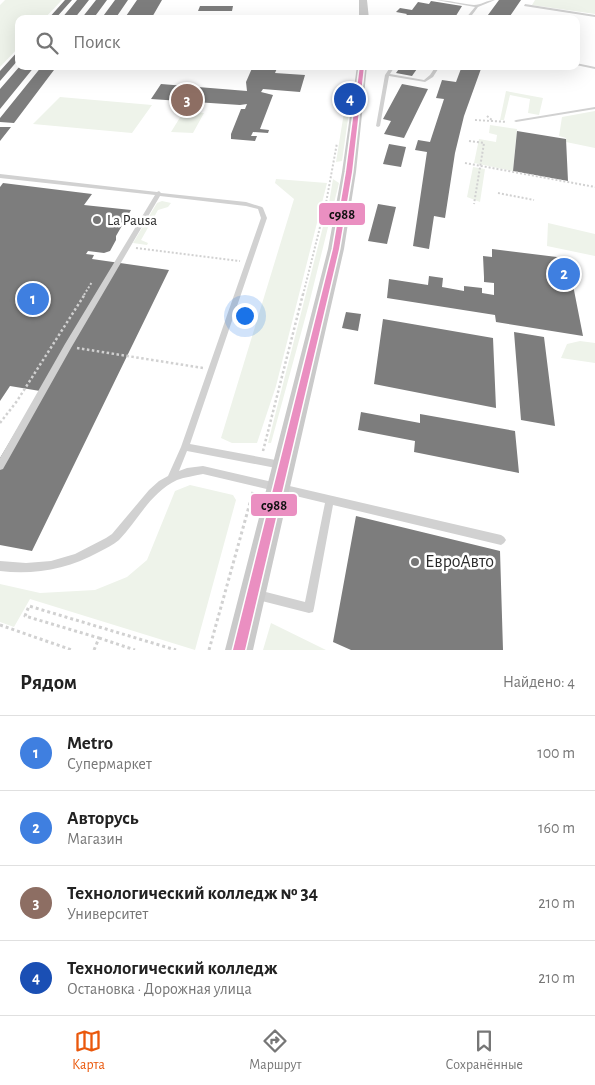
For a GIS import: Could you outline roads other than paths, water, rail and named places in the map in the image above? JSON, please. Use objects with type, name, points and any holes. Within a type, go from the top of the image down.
[{"type":"main road","points":[[363,0],[364,15]]},
{"type":"main road","points":[[238,650],[252,594],[272,478],[336,249],[349,172],[362,70]]},
{"type":"lane","points":[[438,0],[477,6],[493,0]]},
{"type":"lane","points":[[526,5],[595,16]]},
{"type":"lane","points":[[471,15],[477,6]]},
{"type":"lane","points":[[580,65],[595,68]]},
{"type":"lane","points":[[378,126],[387,74],[390,70]]},
{"type":"lane","points":[[387,74],[425,81],[432,76],[436,70]]},
{"type":"lane","points":[[516,121],[595,108]]},
{"type":"lane","points":[[0,176],[159,193],[246,204],[260,208],[264,218],[185,447],[172,477]]},
{"type":"lane","points":[[0,466],[68,346],[159,193]]},
{"type":"lane","points":[[185,447],[260,461],[272,478]]},
{"type":"lane","points":[[0,566],[16,569],[42,567],[64,563],[85,556],[114,539],[138,506],[155,489],[172,477],[188,471],[203,470],[272,478],[330,499],[501,540]]},
{"type":"lane","points":[[252,594],[309,608],[330,499]]},
{"type":"place","name":"Технологический колледж","points":[[350,99]]},
{"type":"place","name":"Технологический колледж № 34","points":[[187,100]]},
{"type":"place","name":"La Pausa","points":[[97,220]]},
{"type":"place","name":"Авторусь","points":[[564,274]]},
{"type":"place","name":"Metro","points":[[33,299]]},
{"type":"place","name":"ЕвроАвто","points":[[415,562]]}]
